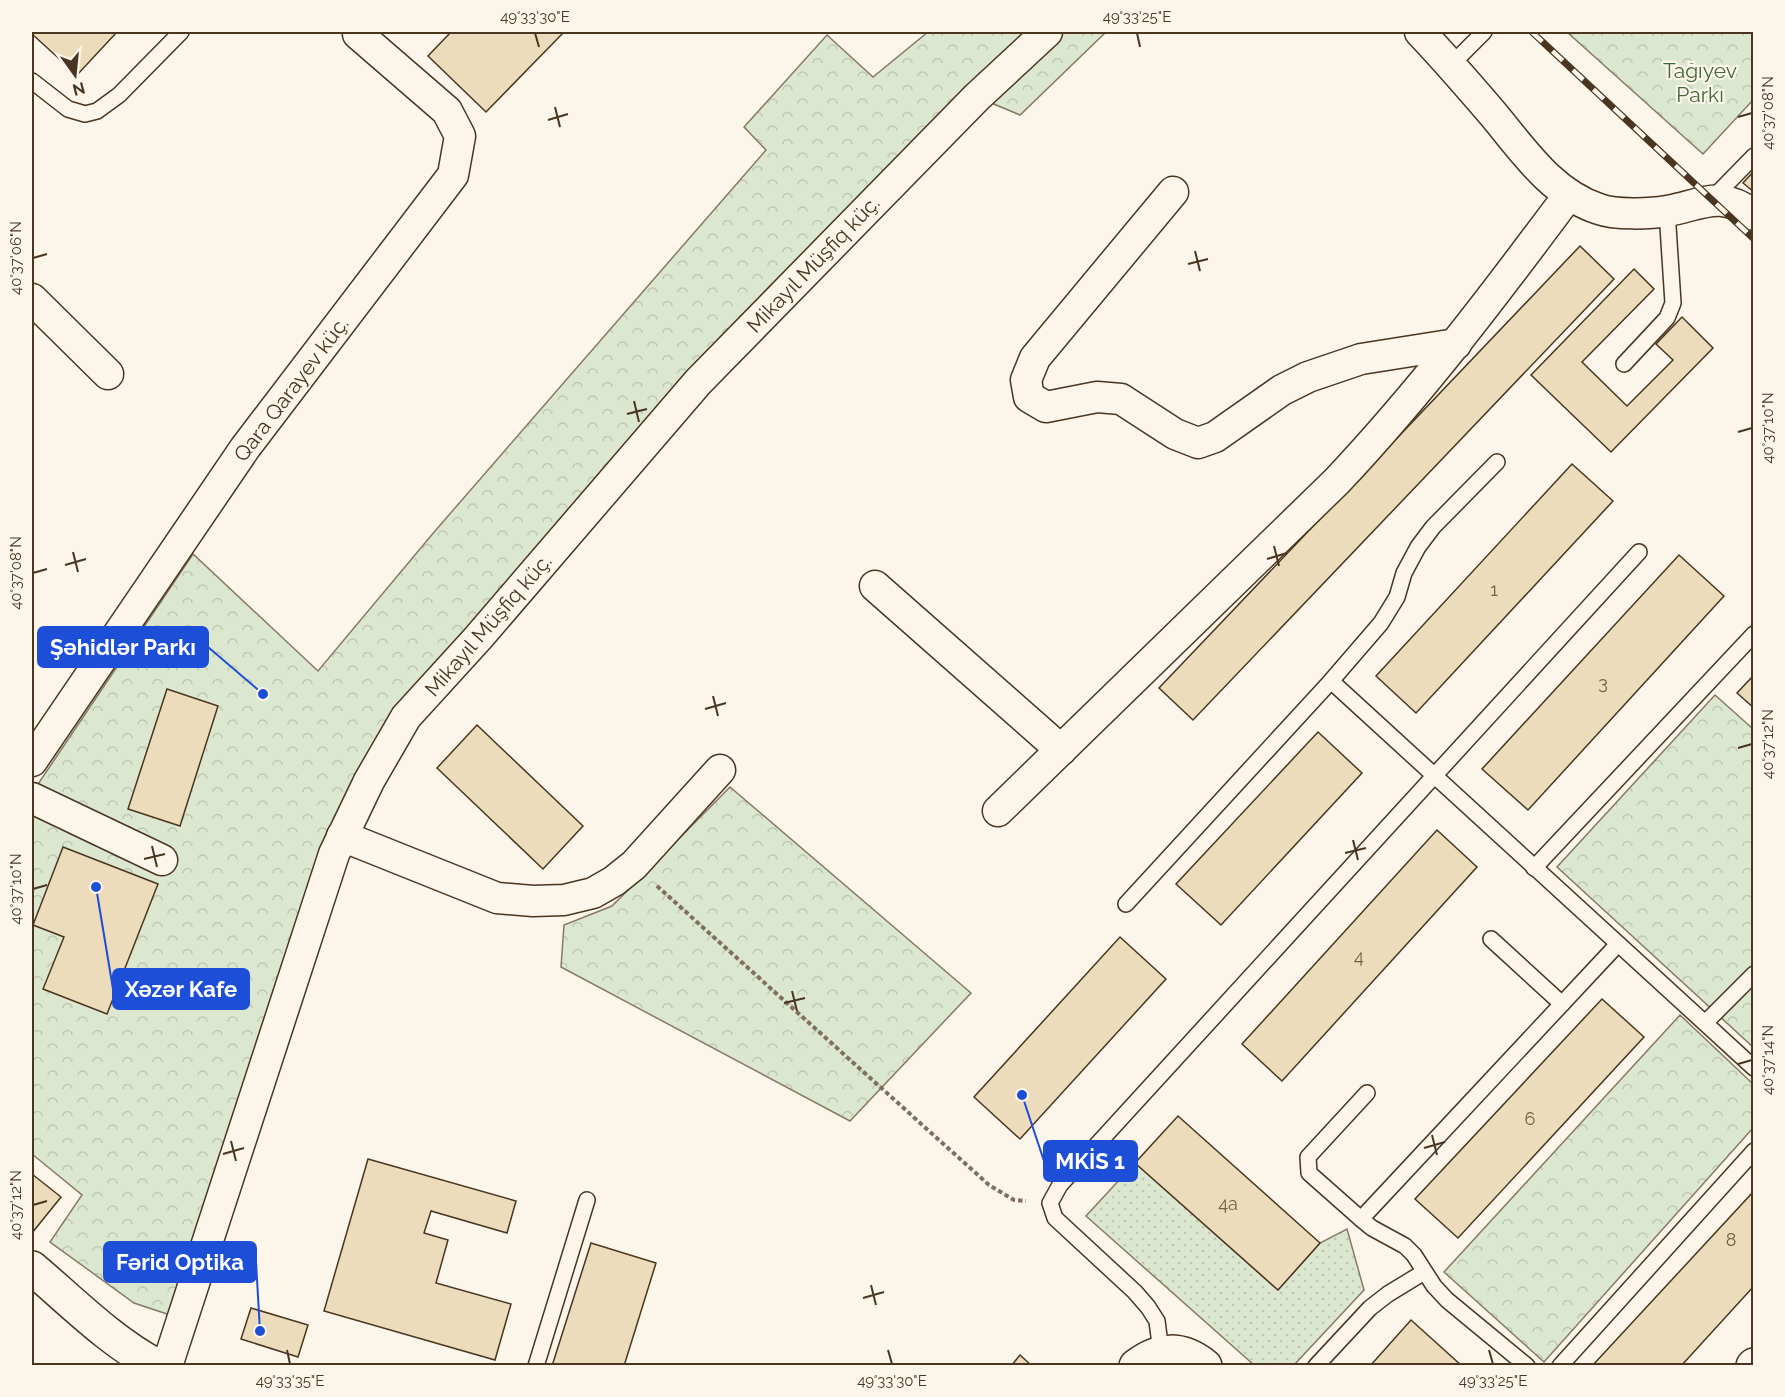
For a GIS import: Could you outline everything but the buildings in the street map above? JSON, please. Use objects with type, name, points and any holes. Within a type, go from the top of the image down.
[{"type":"street","name":"Mikayıl Müşfiq küç.","points":[[167,1365],[334,854],[369,781],[406,717],[478,638],[698,382],[977,97],[1047,32]]},
{"type":"street","points":[[1420,32],[1545,176],[1568,196],[1601,210],[1638,213],[1667,211],[1712,200],[1731,202],[1754,214]]},
{"type":"street","name":"Qara Qarayev küç.","points":[[32,761],[245,448],[453,175],[460,136],[447,111],[358,34]]},
{"type":"street","points":[[1173,192],[1035,358],[1026,380],[1029,397],[1046,407],[1097,397],[1121,399],[1175,434],[1198,443],[1215,437],[1282,390],[1308,377],[1361,358],[1456,344]]},
{"type":"street","points":[[999,811],[1337,481],[1456,344],[1568,196]]},
{"type":"street","points":[[32,299],[108,374]]},
{"type":"street","points":[[875,586],[1061,750]]},
{"type":"street","points":[[342,836],[498,898],[533,901],[564,900],[593,893],[614,881],[634,865],[720,770]]},
{"type":"street","points":[[32,798],[162,860]]},
{"type":"street","points":[[32,1268],[117,1340],[139,1356],[157,1365]]},
{"type":"street","points":[[1148,1359],[1180,1352],[1205,1365]]},
{"type":"lane","points":[[32,81],[68,109],[85,114],[97,111],[119,95],[181,32]]},
{"type":"lane","points":[[1451,65],[1484,32]]},
{"type":"lane","points":[[1712,200],[1754,156]]},
{"type":"lane","points":[[1624,364],[1667,318],[1673,303],[1667,211]]},
{"type":"lane","points":[[1126,904],[1331,681],[1381,623],[1397,597],[1404,573],[1433,527],[1497,462]]},
{"type":"lane","points":[[1148,1359],[1157,1321],[1136,1292],[1055,1218],[1050,1203],[1060,1185],[1639,552]]},
{"type":"lane","points":[[1534,868],[1754,634]]},
{"type":"lane","points":[[1331,681],[1754,1068]]},
{"type":"lane","points":[[1491,939],[1562,1004]]},
{"type":"lane","points":[[1360,1219],[1618,944]]},
{"type":"lane","points":[[1705,1023],[1754,974]]},
{"type":"lane","points":[[1367,1093],[1308,1157],[1309,1173],[1360,1219],[1405,1246],[1447,1300],[1527,1365]]},
{"type":"lane","points":[[1560,1365],[1754,1151]]},
{"type":"lane","points":[[536,1365],[588,1200]]},
{"type":"lane","points":[[1316,1365],[1370,1308],[1424,1272]]},
{"type":"path","points":[[634,865],[989,1185],[1014,1200],[1050,1203]]},
{"type":"green space","points":[[928,32],[1106,32],[1020,115],[977,97],[698,382],[369,781],[179,1318],[134,1303],[50,1242],[82,1195],[32,1154],[32,793],[193,554],[318,671],[435,531],[766,150],[744,127],[827,35],[873,77]]},
{"type":"green space","name":"Tağıyev Parkı","points":[[1567,32],[1753,32],[1753,100],[1703,154]]},
{"type":"green space","points":[[1715,695],[1753,729],[1753,1047],[1557,867]]},
{"type":"green space","points":[[730,787],[971,993],[850,1121],[561,967],[564,925],[612,906]]},
{"type":"green space","points":[[1680,1015],[1753,1084],[1753,1128],[1544,1362],[1444,1272]]},
{"type":"green space","points":[[1135,1163],[1278,1290],[1320,1243],[1347,1229],[1364,1290],[1294,1365],[1254,1365],[1086,1216]]},
{"type":"railway","points":[[1532,32],[1754,239]]},
{"type":"place","name":"Şəhidlər Parkı","points":[[263,694]]},
{"type":"place","name":"Xəzər Kafe","points":[[96,887]]},
{"type":"place","name":"MKİS 1","points":[[1022,1095]]},
{"type":"place","name":"Fərid Optika","points":[[260,1331]]}]
